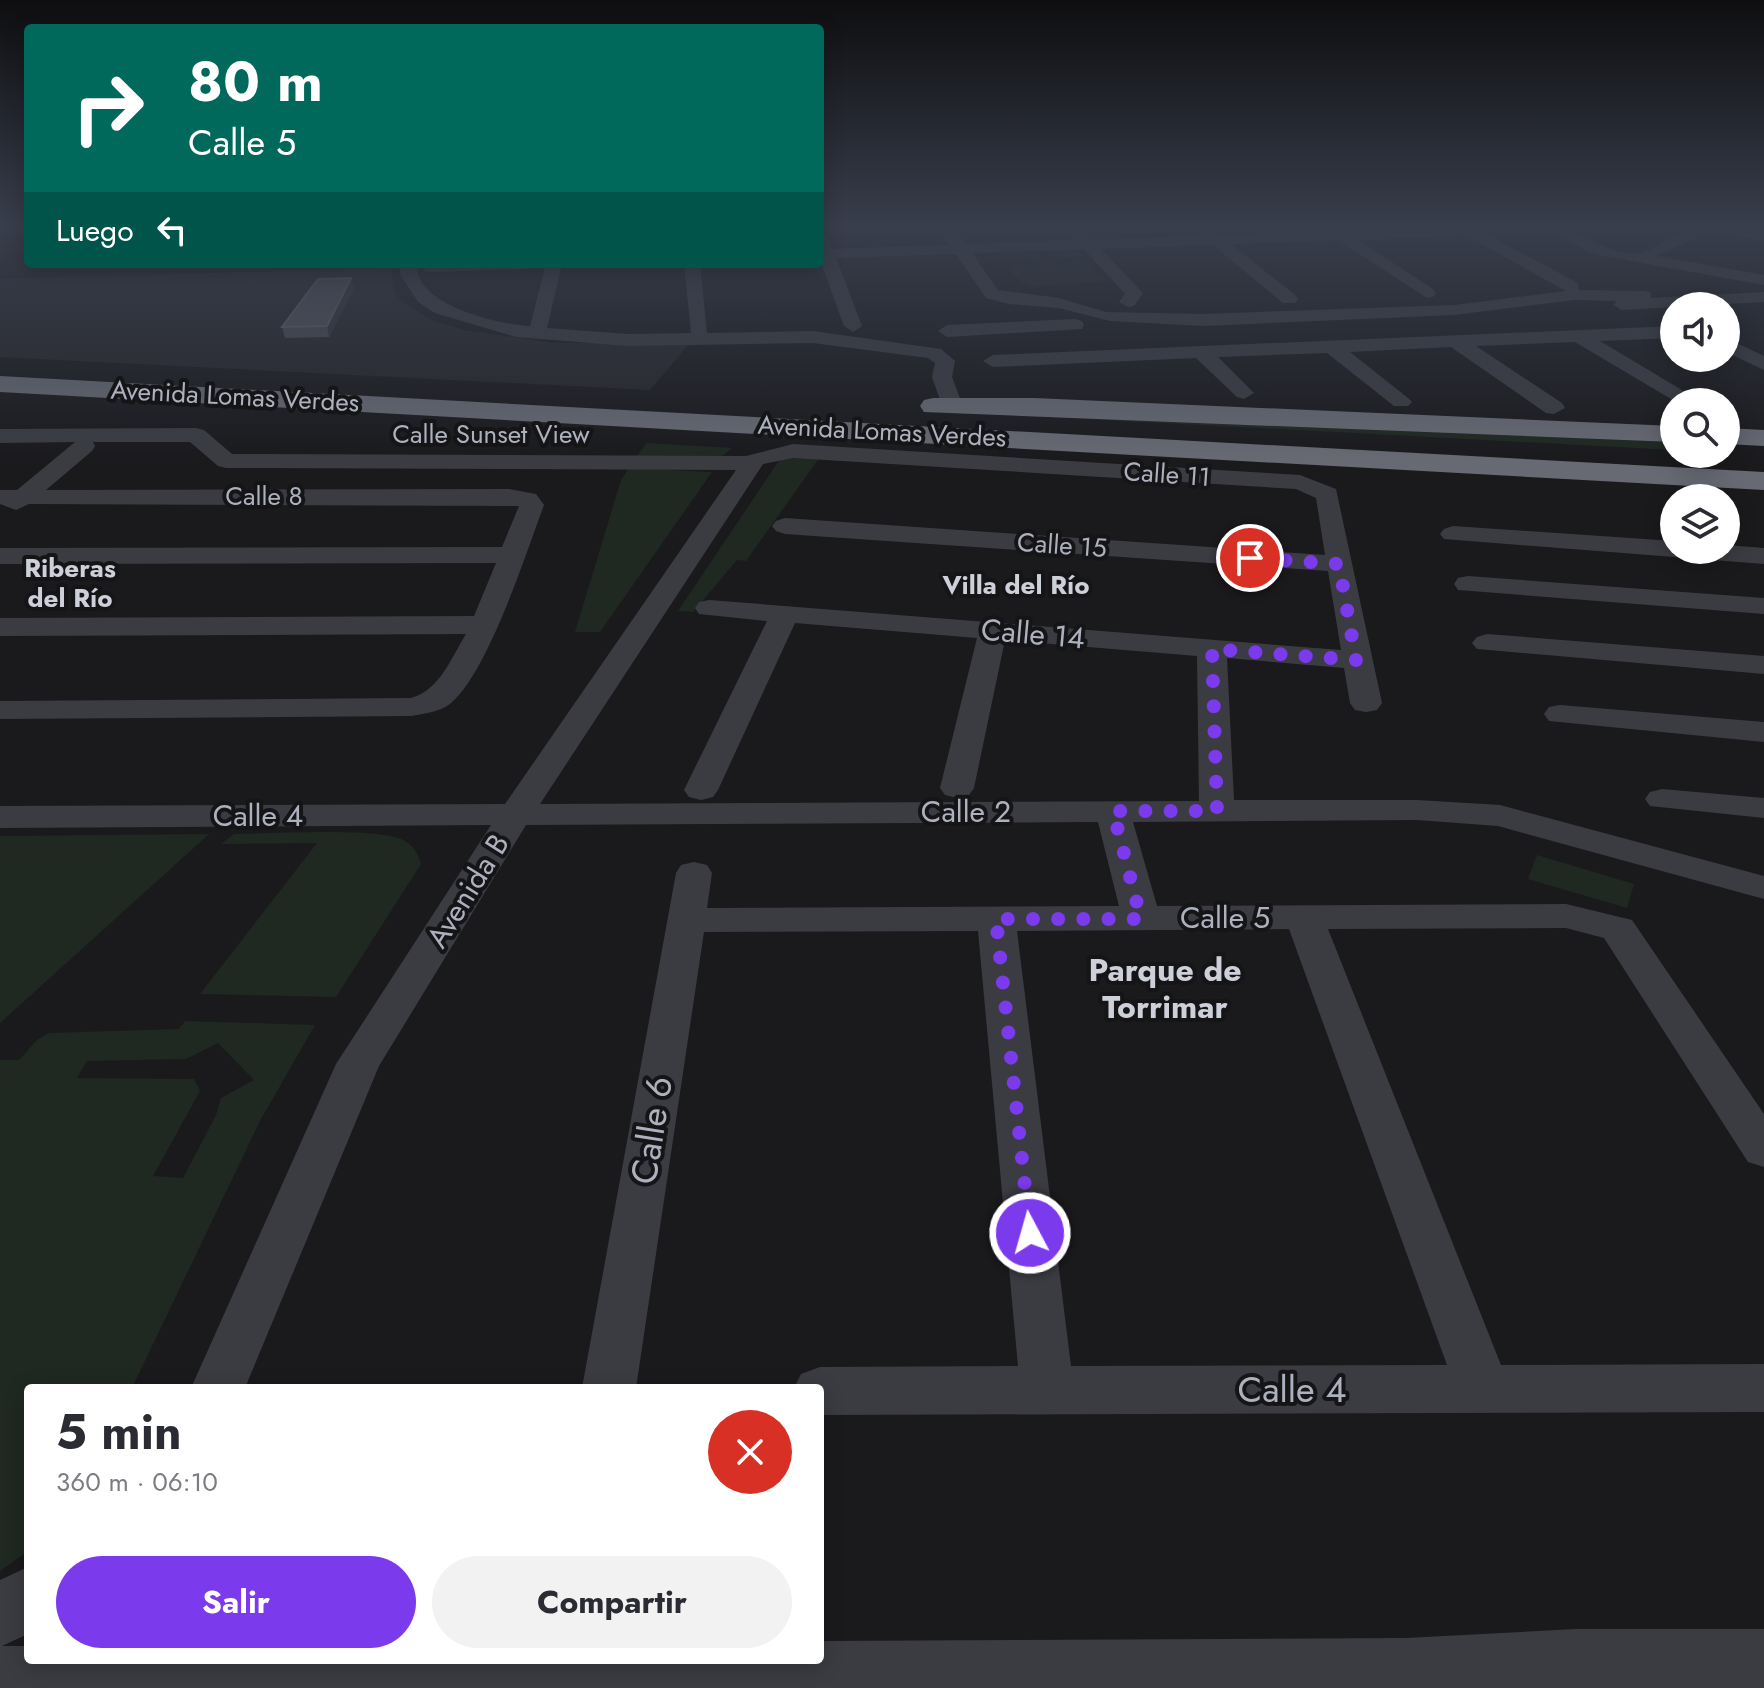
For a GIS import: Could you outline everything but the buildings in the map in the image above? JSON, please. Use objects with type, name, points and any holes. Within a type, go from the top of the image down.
[{"type":"highway","name":"Avenida Lomas Verdes","points":[[0,367],[1764,463]]},
{"type":"highway","name":"Avenida Lomas Verdes","points":[[0,384],[1764,481]]},
{"type":"highway","points":[[911,406],[1049,407],[1660,433]]},
{"type":"highway","points":[[748,407],[883,407]]},
{"type":"highway","points":[[1740,437],[1764,438]]},
{"type":"street","points":[[435,304],[463,318],[516,331],[628,340],[813,337],[934,353],[945,361],[942,377],[952,406]]},
{"type":"street","points":[[539,326],[544,304]]},
{"type":"street","points":[[696,304],[699,331]]},
{"type":"street","points":[[844,304],[853,326]]},
{"type":"street","points":[[1015,304],[1091,320]]},
{"type":"street","points":[[1024,308],[1044,304]]},
{"type":"street","points":[[1057,304],[1091,320],[1121,355]]},
{"type":"street","points":[[1454,310],[1504,304]]},
{"type":"street","points":[[1550,304],[1573,309]]},
{"type":"street","points":[[947,331],[1091,320],[1186,321],[1454,310],[1573,309],[1626,304]]},
{"type":"street","points":[[993,361],[1660,333]]},
{"type":"street","points":[[1578,336],[1667,388]]},
{"type":"street","points":[[1455,341],[1554,408]]},
{"type":"street","points":[[1740,343],[1764,364]]},
{"type":"street","points":[[1331,346],[1401,402]]},
{"type":"street","points":[[1201,352],[1244,393]]},
{"type":"street","name":"Calle Sunset View","points":[[0,436],[196,435],[226,461],[752,463]]},
{"type":"street","points":[[0,446],[172,446]]},
{"type":"street","points":[[0,517],[12,497],[84,446]]},
{"type":"street","name":"Calle 11","points":[[752,463],[762,456],[793,451],[1300,482],[1327,494],[1366,703]]},
{"type":"street","name":"Avenida B","points":[[220,1384],[358,1064],[515,815],[752,463]]},
{"type":"street","name":"Calle 8","points":[[12,497],[509,496],[527,499],[532,505],[514,555]]},
{"type":"street","name":"Calle 15","points":[[785,526],[1339,564]]},
{"type":"street","points":[[1453,534],[1660,548]]},
{"type":"street","points":[[1740,554],[1764,556]]},
{"type":"street","points":[[0,556],[514,555],[485,625],[448,689],[434,701],[411,707],[0,710]]},
{"type":"street","points":[[1468,584],[1764,606]]},
{"type":"street","name":"Calle 14","points":[[709,608],[1356,660]]},
{"type":"street","points":[[701,790],[785,614]]},
{"type":"street","points":[[0,627],[485,625]]},
{"type":"street","points":[[957,788],[993,631]]},
{"type":"street","points":[[1487,643],[1764,665]]},
{"type":"street","points":[[1212,649],[1217,811]]},
{"type":"street","points":[[1560,714],[1764,732]]},
{"type":"street","points":[[1662,799],[1764,808]]},
{"type":"street","name":"Calle 2","points":[[515,815],[1417,810],[1500,816],[1764,888]]},
{"type":"street","points":[[1113,811],[1141,919]]},
{"type":"street","name":"Calle 4","points":[[0,817],[515,815]]},
{"type":"street","name":"Calle 6","points":[[610,1384],[694,873]]},
{"type":"street","name":"Calle 5","points":[[686,920],[1566,916],[1618,929],[1764,1150]]},
{"type":"street","points":[[1304,918],[1483,1389]]},
{"type":"street","points":[[996,919],[1047,1390]]},
{"type":"street","name":"Calle 4","points":[[824,1391],[1764,1388]]},
{"type":"street","points":[[0,1616],[24,1601]]},
{"type":"street","points":[[0,1678],[298,1667],[1390,1670],[1576,1661],[1764,1661]]},
{"type":"shaded area","points":[[0,304],[405,304],[434,321],[464,330],[554,343],[690,343],[650,390],[0,357]]},
{"type":"shaded area","points":[[938,411],[1660,440],[1660,449]]},
{"type":"shaded area","points":[[647,443],[732,448],[722,456],[637,456]]},
{"type":"shaded area","points":[[820,457],[746,561],[737,560],[693,612],[678,611],[778,462],[786,458]]},
{"type":"shaded area","points":[[629,468],[712,472],[600,632],[575,632],[621,480]]},
{"type":"shaded area","points":[[322,832],[390,836],[410,844],[417,853],[421,864],[336,997],[200,994],[317,843],[221,844],[234,834]]},
{"type":"shaded area","points":[[209,834],[0,1023],[0,836]]},
{"type":"shaded area","points":[[1537,855],[1634,884],[1627,908],[1528,879]]},
{"type":"shaded area","points":[[185,1021],[315,1025],[260,1121],[134,1384],[24,1384],[24,1554],[0,1571],[0,1060],[19,1060],[38,1039],[49,1033],[179,1029]],"holes":[[[218,1043],[254,1080],[221,1098],[216,1115],[183,1178],[153,1176],[200,1091],[194,1079],[77,1078],[87,1061],[186,1059]]]},
{"type":"district","name":"Riberas del Río","points":[[70,583]]},
{"type":"district","name":"Villa del Río","points":[[1016,585]]},
{"type":"district","name":"Parque de Torrimar","points":[[1165,988]]},
{"type":"route","points":[[1030,1233],[996,919],[1141,919],[1113,811],[1217,811],[1212,649],[1356,660],[1339,564],[1250,558]]}]
